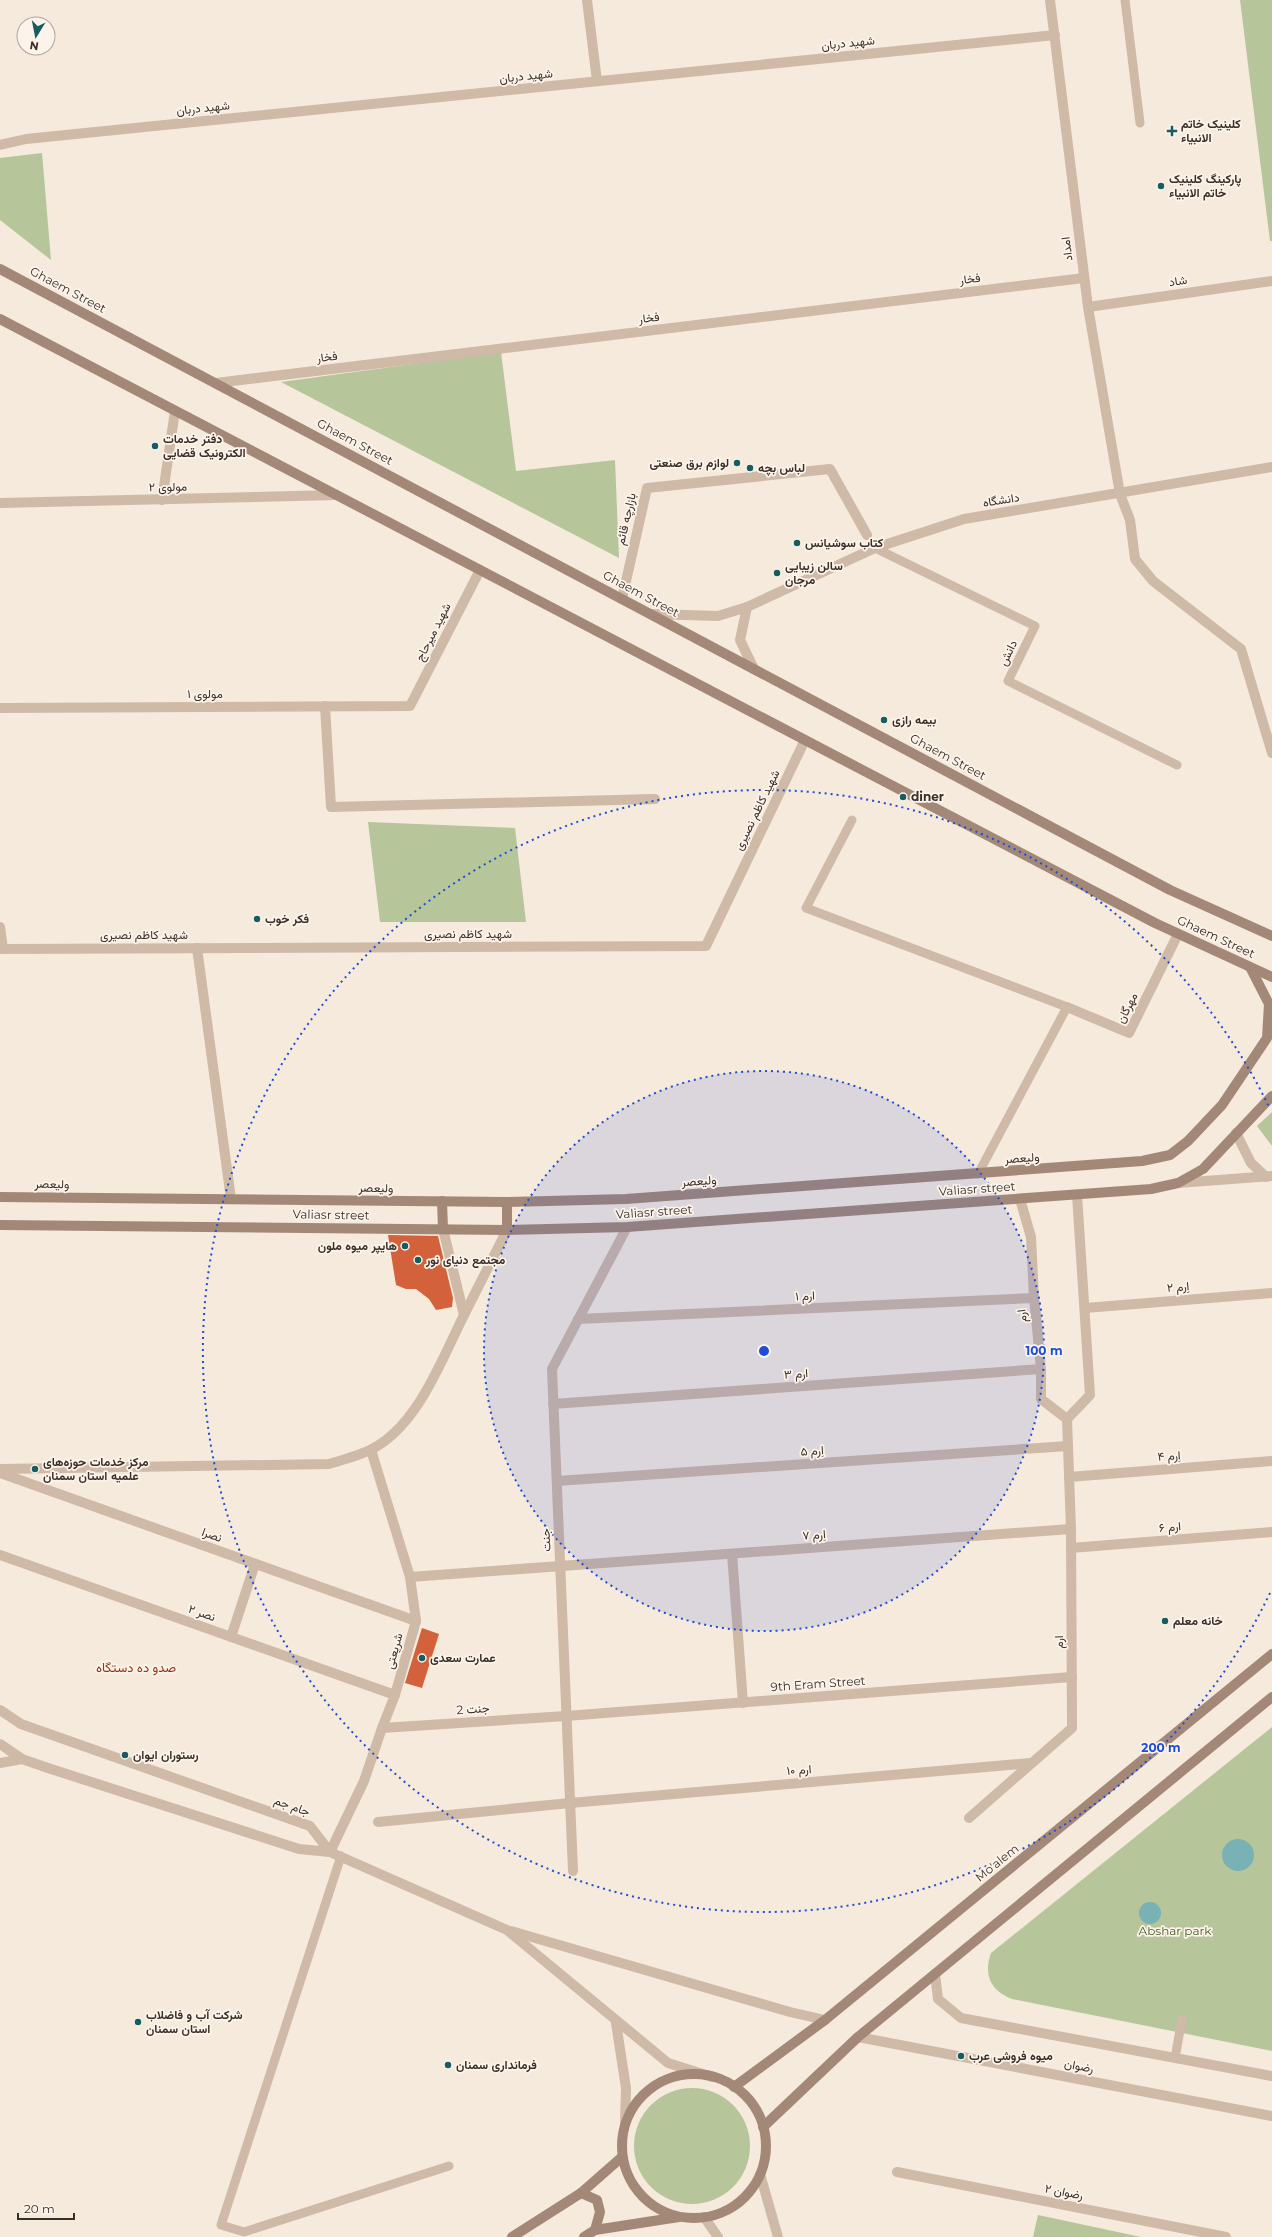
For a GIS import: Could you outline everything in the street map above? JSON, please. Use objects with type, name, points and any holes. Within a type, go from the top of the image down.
[{"type":"main road","name":"Ghaem Street","points":[[0,269],[1170,890],[1270,934]]},
{"type":"main road","name":"Ghaem Street","points":[[0,319],[1178,934],[1272,977]]},
{"type":"main road","name":"ولیعصر","points":[[0,1197],[507,1202],[626,1199],[1142,1161],[1170,1155],[1188,1141],[1222,1105],[1270,1036],[1269,1004],[1250,967]]},
{"type":"main road","name":"Valiasr street","points":[[0,1225],[508,1230],[627,1227],[1151,1189],[1178,1183],[1203,1169],[1272,1096]]},
{"type":"main road","points":[[442,1201],[443,1229]]},
{"type":"main road","points":[[507,1202],[508,1230]]},
{"type":"main road","name":"Mo'alem","points":[[734,2087],[825,2020],[1272,1654]]},
{"type":"main road","points":[[763,2127],[858,2037],[1272,1697]]},
{"type":"main road","points":[[584,2237],[595,2230],[680,2217],[704,2217],[728,2210],[747,2195],[760,2174],[766,2151],[763,2127],[757,2112],[747,2098],[734,2087],[712,2077],[690,2074],[669,2078],[650,2089],[635,2104],[625,2124],[622,2140],[622,2157],[629,2178],[642,2196],[659,2210],[680,2217]]},
{"type":"main road","points":[[512,2237],[581,2193],[622,2157]]},
{"type":"main road","points":[[581,2193],[597,2200],[600,2212],[595,2230]]},
{"type":"street","points":[[587,0],[597,81]]},
{"type":"street","name":"امداد","points":[[1050,0],[1088,307],[1120,494],[1130,520],[1135,559],[1153,581],[1241,649],[1272,753]]},
{"type":"street","name":"شهید دربان","points":[[0,146],[26,139],[1055,36]]},
{"type":"street","name":"فخار","points":[[216,383],[1084,278]]},
{"type":"street","name":"شاد","points":[[1088,307],[1272,281]]},
{"type":"street","points":[[162,500],[175,411]]},
{"type":"street","name":"دانشگاه","points":[[651,614],[718,616],[747,607],[875,548],[964,519],[1120,494],[1272,467]]},
{"type":"street","name":"بازارچه قائم","points":[[622,599],[647,488],[830,469],[867,535]]},
{"type":"street","name":"مولوی ۲","points":[[0,503],[336,495]]},
{"type":"street","name":"شهید میرحاج","points":[[410,706],[480,570]]},
{"type":"street","points":[[747,607],[740,640],[754,669]]},
{"type":"street","points":[[325,706],[331,807],[655,799]]},
{"type":"street","name":"مولوی ۱","points":[[0,708],[410,706]]},
{"type":"street","name":"شهید کاظم نصیری","points":[[2,949],[706,946],[805,740]]},
{"type":"street","points":[[0,928],[2,949]]},
{"type":"street","name":"مهرگان","points":[[1067,1007],[1129,1033],[1178,934]]},
{"type":"street","points":[[197,948],[231,1199]]},
{"type":"street","points":[[1236,1133],[1251,1163],[1269,1176]]},
{"type":"street","points":[[1178,1183],[1269,1176]]},
{"type":"street","points":[[1067,1420],[1090,1396],[1077,1195]]},
{"type":"street","name":"ارم","points":[[969,1818],[1072,1728],[1071,1528],[1067,1420],[1041,1399],[1041,1369],[1034,1298],[1031,1237],[1020,1199]]},
{"type":"street","name":"جنت","points":[[573,1871],[552,1369],[627,1227]]},
{"type":"street","points":[[443,1229],[464,1315]]},
{"type":"street","points":[[0,1469],[329,1464],[370,1450],[398,1431],[421,1400],[508,1230]]},
{"type":"street","name":"اِرم ۲","points":[[1085,1308],[1272,1293]]},
{"type":"street","name":"ارم ۱","points":[[578,1319],[1034,1298]]},
{"type":"street","name":"ارم ۳","points":[[553,1404],[1041,1369]]},
{"type":"street","name":"اِرم ۵","points":[[557,1481],[1068,1446]]},
{"type":"street","name":"شریعتی","points":[[330,1852],[364,1781],[395,1695],[416,1621],[410,1577],[370,1450]]},
{"type":"street","name":"اِرم ۴","points":[[1069,1477],[1272,1461]]},
{"type":"street","name":"نصرا","points":[[0,1474],[416,1621]]},
{"type":"street","name":"اِرم ۷","points":[[410,1577],[1071,1528]]},
{"type":"street","name":"ارم ۶","points":[[1071,1548],[1272,1532]]},
{"type":"street","points":[[732,1554],[743,1703]]},
{"type":"street","name":"نصر ۲","points":[[0,1556],[395,1695]]},
{"type":"street","points":[[231,1637],[255,1564]]},
{"type":"street","name":"9th Eram Street","points":[[566,1716],[1072,1677]]},
{"type":"street","name":"جام جم","points":[[0,1710],[21,1724],[310,1826],[330,1852]]},
{"type":"street","name":"جنت 2","points":[[382,1728],[566,1716]]},
{"type":"street","points":[[0,1744],[22,1759],[299,1849],[330,1852],[341,1856],[507,1930],[790,2012],[825,2020]]},
{"type":"street","points":[[0,1763],[22,1759]]},
{"type":"street","name":"ارم ۱۰","points":[[378,1822],[570,1803],[1031,1763]]},
{"type":"street","points":[[507,1930],[616,2023],[668,2063],[712,2077]]},
{"type":"street","points":[[935,1974],[938,1999],[961,2018],[1272,2076]]},
{"type":"street","points":[[616,2023],[626,2088],[625,2124]]},
{"type":"street","name":"رضوان","points":[[858,2037],[1272,2116]]},
{"type":"street","name":"رضوان ۲","points":[[897,2172],[1173,2232],[1226,2237]]},
{"type":"street","points":[[760,2174],[778,2237]]},
{"type":"street","points":[[704,2217],[718,2237]]},
{"type":"lane","points":[[1125,0],[1140,123]]},
{"type":"lane","name":"دانش","points":[[875,548],[1035,626],[1008,681],[1177,765]]},
{"type":"lane","points":[[852,820],[806,908],[1067,1007],[978,1174]]},
{"type":"lane","points":[[341,1856],[221,2225],[244,2232],[449,2166]]},
{"type":"lane","points":[[1175,2058],[1182,2019]]},
{"type":"green space","points":[[1240,0],[1272,0],[1272,241],[1270,241]]},
{"type":"green space","points":[[42,153],[51,260],[0,220],[0,158]]},
{"type":"green space","points":[[501,352],[516,471],[615,460],[619,558],[281,382]]},
{"type":"green space","points":[[368,822],[515,828],[526,922],[380,922]]},
{"type":"green space","points":[[1272,1112],[1272,1146],[1257,1126]]},
{"type":"green space","name":"Abshar park","points":[[1272,1727],[1272,2051],[1012,1999],[999,1992],[994,1987],[988,1968],[991,1953]]},
{"type":"green space","points":[[692,2088],[714,2092],[733,2105],[746,2124],[750,2146],[746,2168],[733,2187],[714,2200],[692,2204],[670,2200],[651,2187],[638,2168],[634,2146],[638,2124],[651,2105],[670,2092]]},
{"type":"green space","points":[[1038,2215],[1141,2237],[1033,2237]]},
{"type":"water","points":[[1238,1839],[1244,1840],[1251,1846],[1254,1855],[1253,1861],[1247,1868],[1238,1871],[1232,1870],[1225,1864],[1222,1855],[1223,1849],[1229,1842]]},
{"type":"water","points":[[1150,1902],[1158,1905],[1161,1913],[1158,1921],[1150,1924],[1142,1921],[1139,1913],[1142,1905]]},
{"type":"building","name":"مجتمع دنیای نور","points":[[388,1235],[438,1236],[453,1298],[452,1307],[436,1310],[429,1299],[416,1289],[406,1289],[396,1285]]},
{"type":"building","name":"عمارت سعدی","points":[[422,1628],[439,1634],[422,1688],[405,1683]]},
{"type":"place","name":"کلینیک خاتم الانبیاء","points":[[1172,131]]},
{"type":"place","name":"پارکینگ کلینیک خاتم الانبیاء","points":[[1161,186]]},
{"type":"place","name":"دفتر خدمات الکترونیک قضایی","points":[[155,446]]},
{"type":"place","name":"لوازم برق صنعتی","points":[[737,463]]},
{"type":"place","name":"لباس بچه","points":[[750,468]]},
{"type":"place","name":"کتاب سوشیانس","points":[[797,543]]},
{"type":"place","name":"سالن زیبایی مرجان","points":[[777,573]]},
{"type":"place","name":"بیمه رازی","points":[[884,720]]},
{"type":"place","name":"diner","points":[[903,797]]},
{"type":"place","name":"فکر خوب","points":[[257,919]]},
{"type":"place","name":"هایپر میوه ملون","points":[[405,1246]]},
{"type":"place","name":"مجتمع دنیای نور","points":[[418,1260]]},
{"type":"place","name":"مرکز خدمات حوزه‌های علمیه استان سمنان","points":[[35,1469]]},
{"type":"place","name":"خانه معلم","points":[[1165,1621]]},
{"type":"place","name":"عمارت سعدی","points":[[422,1658]]},
{"type":"place","name":"رستوران ایوان","points":[[125,1755]]},
{"type":"place","name":"شرکت آب و فاضلاب استان سمنان","points":[[138,2022]]},
{"type":"place","name":"میوه فروشی عرب","points":[[961,2056]]},
{"type":"place","name":"فرمانداری سمنان","points":[[448,2065]]},
{"type":"district","name":"صدو ده دستگاه","points":[[136,1667]]}]
